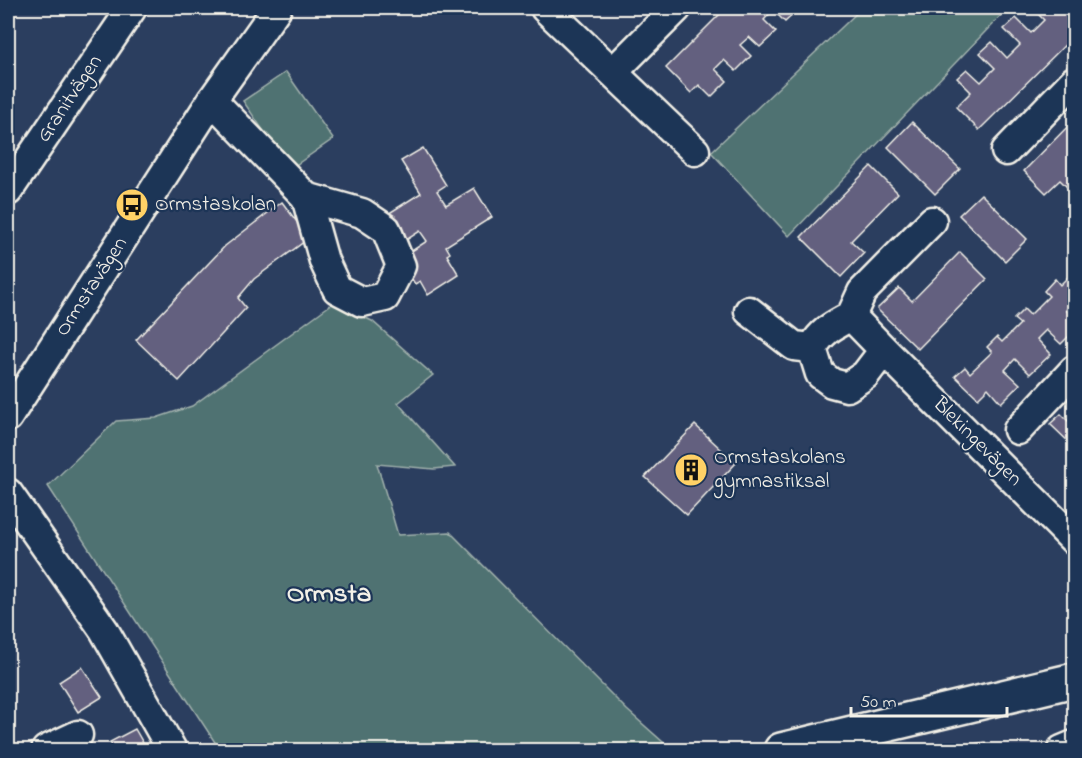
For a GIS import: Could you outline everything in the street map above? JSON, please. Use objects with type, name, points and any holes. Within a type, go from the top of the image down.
[{"type":"main road","points":[[781,750],[1074,680]]},
{"type":"street","name":"Granitvägen","points":[[8,191],[132,8]]},
{"type":"street","name":"Ormstavägen","points":[[8,417],[212,100],[277,8]]},
{"type":"street","points":[[546,8],[695,151]]},
{"type":"street","points":[[613,72],[677,8]]},
{"type":"street","points":[[1006,151],[1074,81]]},
{"type":"street","points":[[212,100],[306,197]]},
{"type":"street","points":[[884,350],[865,375],[848,387],[832,382],[820,374],[812,348],[819,336],[851,316],[862,292],[932,221]]},
{"type":"street","points":[[749,311],[794,346],[812,348]]},
{"type":"street","name":"Blekingevägen","points":[[851,316],[1073,534]]},
{"type":"street","points":[[1017,430],[1074,370]]},
{"type":"street","points":[[8,493],[104,630],[172,750]]},
{"type":"street","points":[[46,750],[78,735]]},
{"type":"street","points":[[1062,750],[1074,745]]},
{"type":"green space","points":[[862,8],[1008,8],[789,236],[711,152]]},
{"type":"green space","points":[[286,72],[333,139],[290,169],[243,101]]},
{"type":"green space","points":[[333,303],[372,321],[433,375],[398,403],[455,467],[434,469],[377,464],[398,535],[450,532],[627,710],[664,743],[653,750],[220,750],[48,486],[116,421],[156,418],[192,406]]},
{"type":"building","points":[[726,8],[800,8],[785,22],[773,10],[764,20],[776,32],[760,47],[749,37],[740,45],[751,56],[736,71],[724,60],[715,69],[727,81],[711,97],[699,85],[691,93],[666,68]]},
{"type":"building","points":[[1032,8],[1074,8],[1074,36],[979,130],[956,107],[971,92],[957,78],[967,69],[981,82],[995,68],[980,53],[992,42],[1007,58],[1020,45],[1004,29],[1016,18],[1031,33],[1044,20]]},
{"type":"building","points":[[1074,120],[1074,192],[1060,180],[1046,193],[1024,171]]},
{"type":"building","points":[[912,122],[960,169],[935,194],[888,147]]},
{"type":"building","points":[[423,148],[446,185],[437,191],[446,205],[474,188],[492,217],[446,246],[450,253],[447,255],[459,275],[428,295],[420,281],[415,284],[404,267],[404,256],[427,241],[420,231],[400,244],[383,217],[421,193],[401,161]]},
{"type":"building","points":[[871,166],[898,193],[851,241],[864,253],[841,277],[801,237]]},
{"type":"building","points":[[981,194],[1027,239],[1005,261],[959,215]]},
{"type":"building","points":[[282,202],[309,238],[254,279],[238,298],[246,308],[179,381],[136,340],[225,246]]},
{"type":"building","points":[[960,252],[987,279],[918,349],[877,309],[899,288],[912,301]]},
{"type":"building","points":[[1074,271],[1074,301],[1066,310],[1074,319],[1074,331],[1061,344],[1046,330],[1037,339],[1051,354],[1030,374],[1015,359],[1005,370],[1020,384],[1001,403],[988,388],[978,398],[955,376],[965,367],[970,373],[992,352],[987,347],[997,337],[1002,342],[1020,324],[1014,319],[1024,309],[1030,315],[1049,296],[1044,291],[1055,279],[1060,285]]},
{"type":"building","points":[[1061,414],[1068,421],[1074,415],[1073,446],[1050,424]]},
{"type":"building","name":"Ormstaskolans gymnastiksal","points":[[695,425],[736,463],[687,515],[645,477]]},
{"type":"building","points":[[82,667],[102,697],[78,712],[59,682]]},
{"type":"building","points":[[135,729],[147,750],[114,750],[110,742]]},
{"type":"building","points":[[985,742],[987,750],[937,750]]},
{"type":"place","name":"Ormstaskolan","points":[[132,205]]},
{"type":"place","name":"Ormstaskolans gymnastiksal","points":[[691,470]]},
{"type":"district","name":"Ormsta","points":[[329,594]]}]
